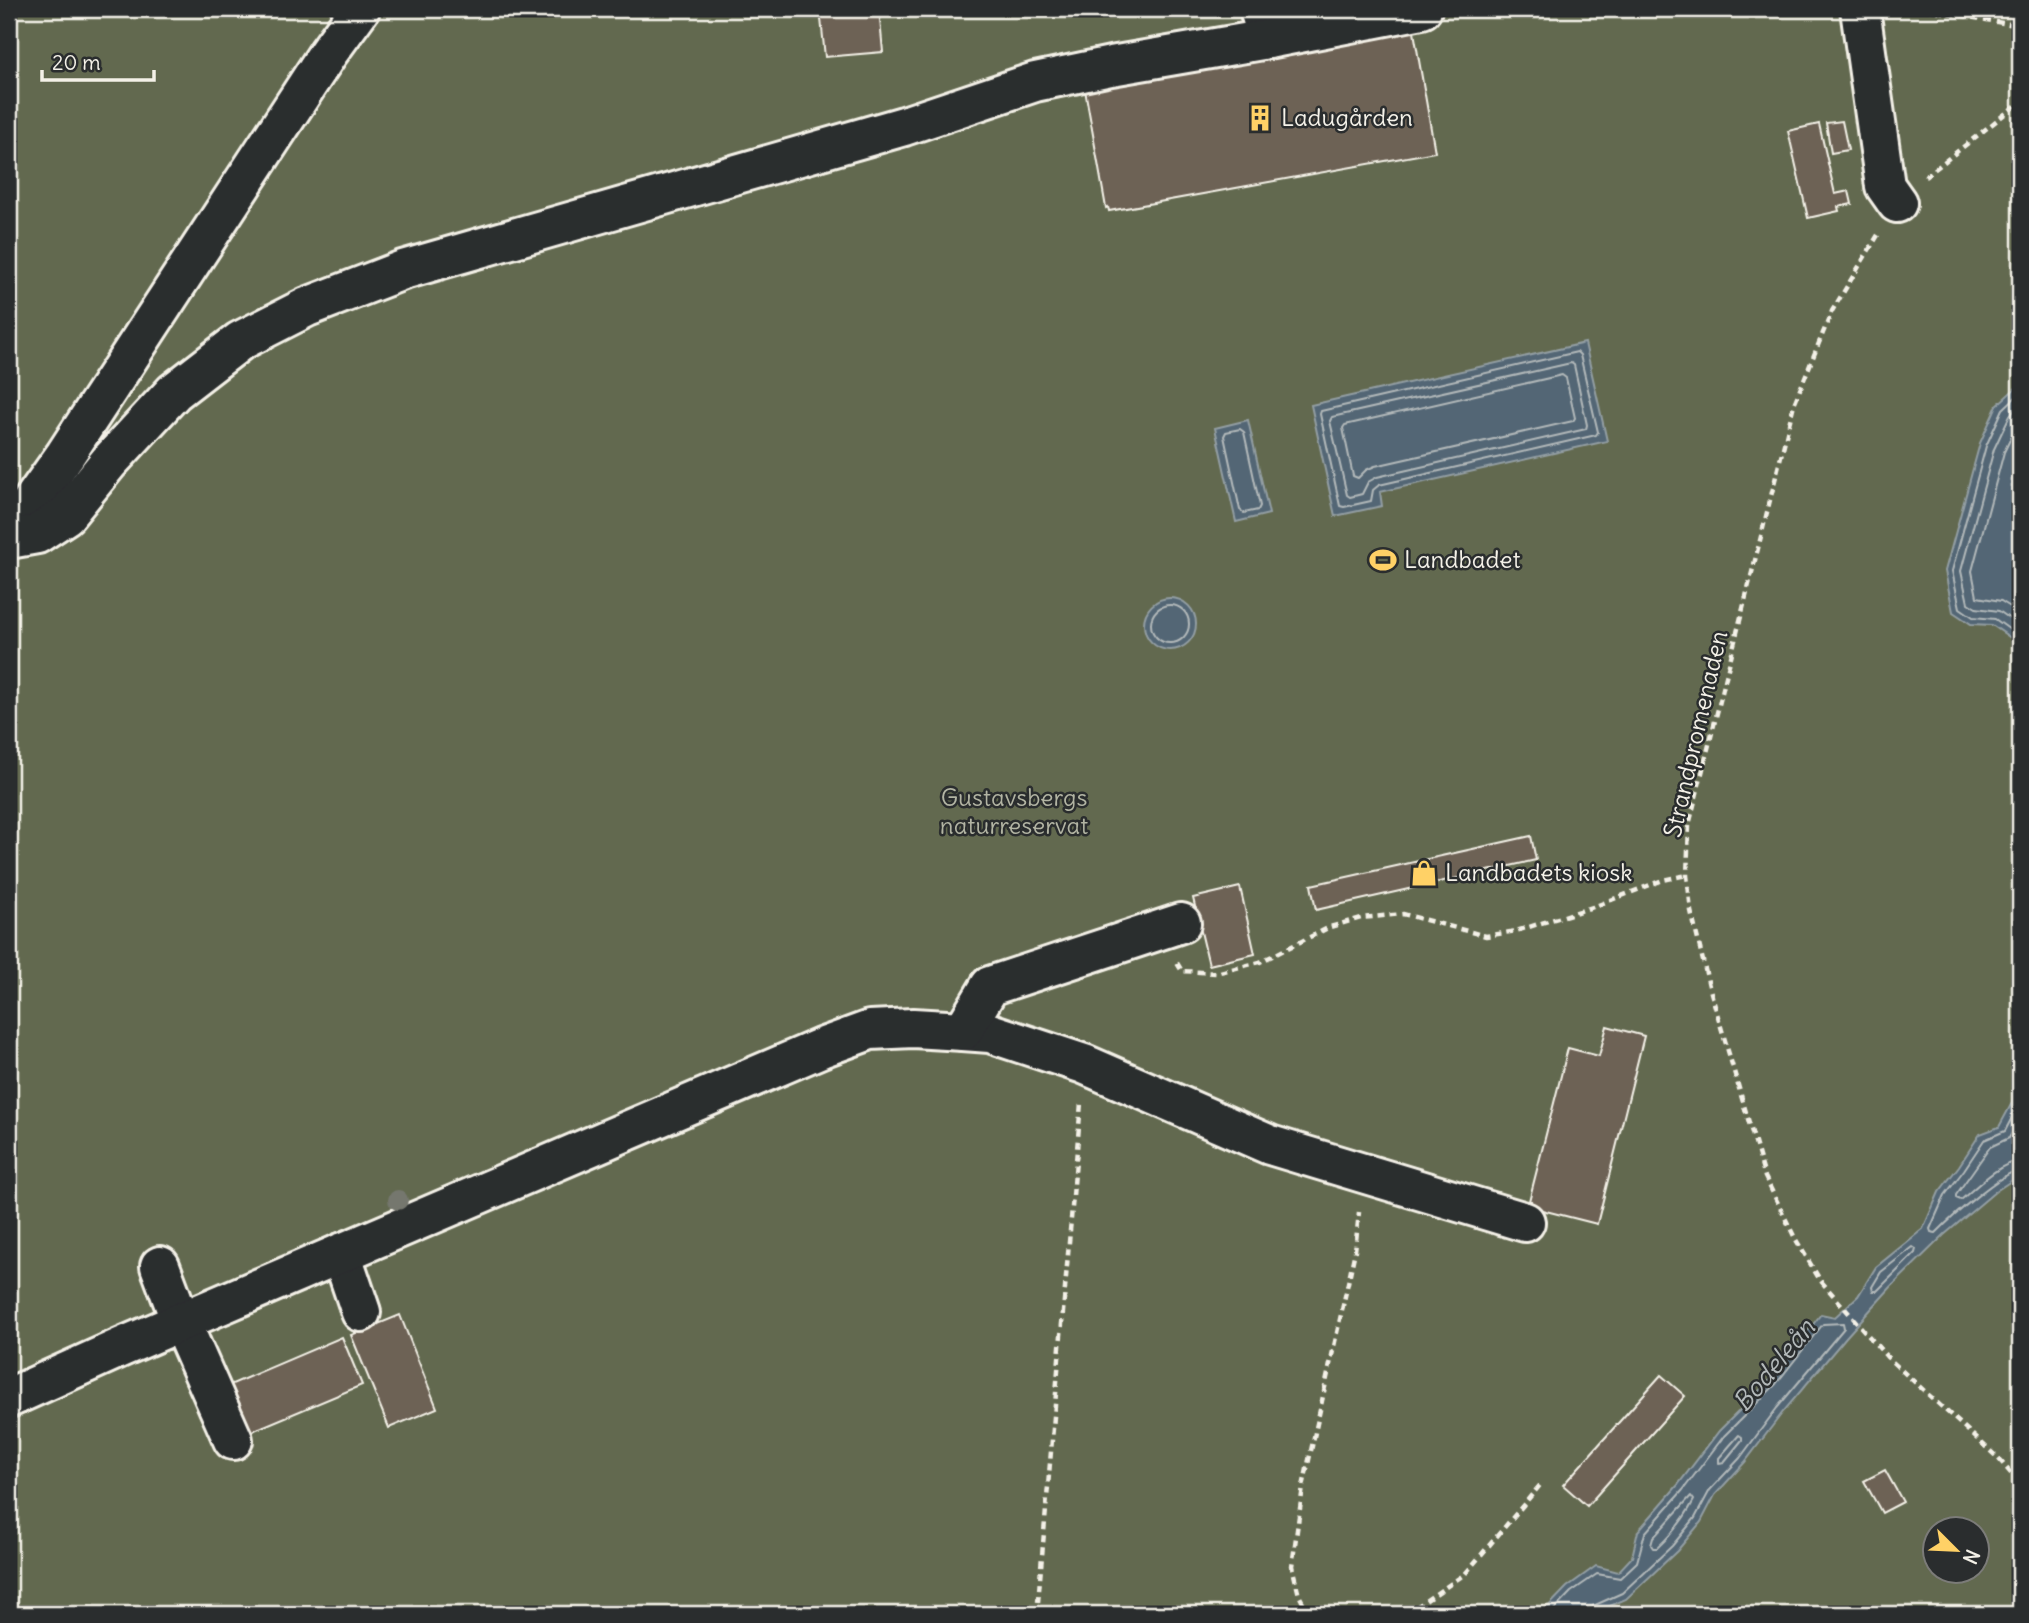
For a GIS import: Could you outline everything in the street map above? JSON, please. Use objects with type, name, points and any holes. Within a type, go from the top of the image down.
[{"type":"street","points":[[9,537],[328,53],[360,9]]},
{"type":"street","points":[[9,537],[37,534],[66,515],[109,462],[174,392],[240,341],[307,307],[403,271],[904,126],[1035,82],[1111,66],[1267,19],[1422,9]]},
{"type":"street","points":[[1860,9],[1885,186],[1897,203]]},
{"type":"street","points":[[963,1031],[990,986],[1169,927]]},
{"type":"street","points":[[9,1398],[821,1048],[870,1030],[913,1028],[990,1033],[1084,1064],[1270,1145],[1525,1222]]},
{"type":"street","points":[[341,1254],[361,1312]]},
{"type":"street","points":[[160,1266],[181,1322],[233,1440]]},
{"type":"path","points":[[1925,9],[2020,26]]},
{"type":"path","name":"Strandpromenaden","points":[[2020,102],[1925,176],[1897,203],[1832,311],[1794,404],[1689,825],[1687,875],[1691,911],[1710,986],[1765,1177],[1795,1238],[1821,1280],[1887,1357],[1998,1458],[2020,1484]]},
{"type":"path","points":[[1169,927],[1182,971],[1216,972],[1260,961],[1330,927],[1361,918],[1403,914],[1486,936],[1516,931],[1593,907],[1663,880],[1687,875]]},
{"type":"path","points":[[1037,1614],[1084,1064]]},
{"type":"path","points":[[1309,1614],[1299,1595],[1292,1566],[1303,1487],[1355,1251],[1367,1175]]},
{"type":"path","points":[[1406,1614],[1465,1574],[1541,1484]]},
{"type":"green space","name":"Gustavsbergs naturreservat","points":[[9,9],[2020,9],[2020,1614],[9,1614]]},
{"type":"water","points":[[1585,343],[1607,441],[1380,492],[1382,506],[1335,516],[1311,405]]},
{"type":"water","points":[[2020,384],[2020,654],[2015,641],[1992,625],[1971,624],[1953,612],[1945,571],[1980,443],[1997,405]]},
{"type":"water","points":[[1248,420],[1269,514],[1236,522],[1215,428]]},
{"type":"water","points":[[1170,598],[1180,600],[1188,606],[1194,614],[1194,634],[1188,642],[1180,648],[1170,650],[1160,648],[1152,642],[1146,634],[1144,624],[1146,614],[1152,606],[1160,600]]},
{"type":"water","name":"Bodeleån","points":[[2020,1088],[2020,1175],[1996,1191],[1944,1235],[1891,1287],[1715,1495],[1701,1522],[1677,1551],[1626,1599],[1592,1614],[1541,1614],[1567,1587],[1596,1566],[1618,1572],[1632,1557],[1638,1531],[1719,1431],[1771,1379],[1821,1314],[1835,1317],[1858,1296],[1876,1267],[1923,1229],[1939,1192],[1980,1134],[1999,1127]]},
{"type":"building","points":[[820,9],[879,9],[883,52],[825,57]]},
{"type":"building","name":"Ladugården","points":[[1413,26],[1435,152],[1109,211],[1108,207],[1106,208],[1084,84]]},
{"type":"building","points":[[1842,121],[1848,150],[1831,153],[1826,123]]},
{"type":"building","points":[[1819,124],[1835,194],[1849,191],[1852,204],[1838,207],[1839,211],[1808,218],[1788,131]]},
{"type":"building","name":"Landbadets kiosk","points":[[1531,836],[1536,860],[1316,910],[1311,885]]},
{"type":"building","points":[[1240,887],[1255,954],[1209,965],[1193,898]]},
{"type":"building","points":[[1607,1026],[1644,1036],[1597,1224],[1530,1207],[1529,1201],[1568,1048],[1599,1056]]},
{"type":"building","points":[[400,1315],[437,1408],[389,1428],[351,1335]]},
{"type":"building","points":[[342,1337],[362,1385],[245,1434],[225,1387]]},
{"type":"building","points":[[1661,1375],[1685,1396],[1587,1506],[1563,1485]]},
{"type":"building","points":[[1885,1470],[1903,1502],[1882,1513],[1864,1481]]},
{"type":"place","name":"Ladugården","points":[[1260,118]]},
{"type":"place","name":"Landbadet","points":[[1383,560]]},
{"type":"place","name":"Landbadets kiosk","points":[[1424,873]]}]
